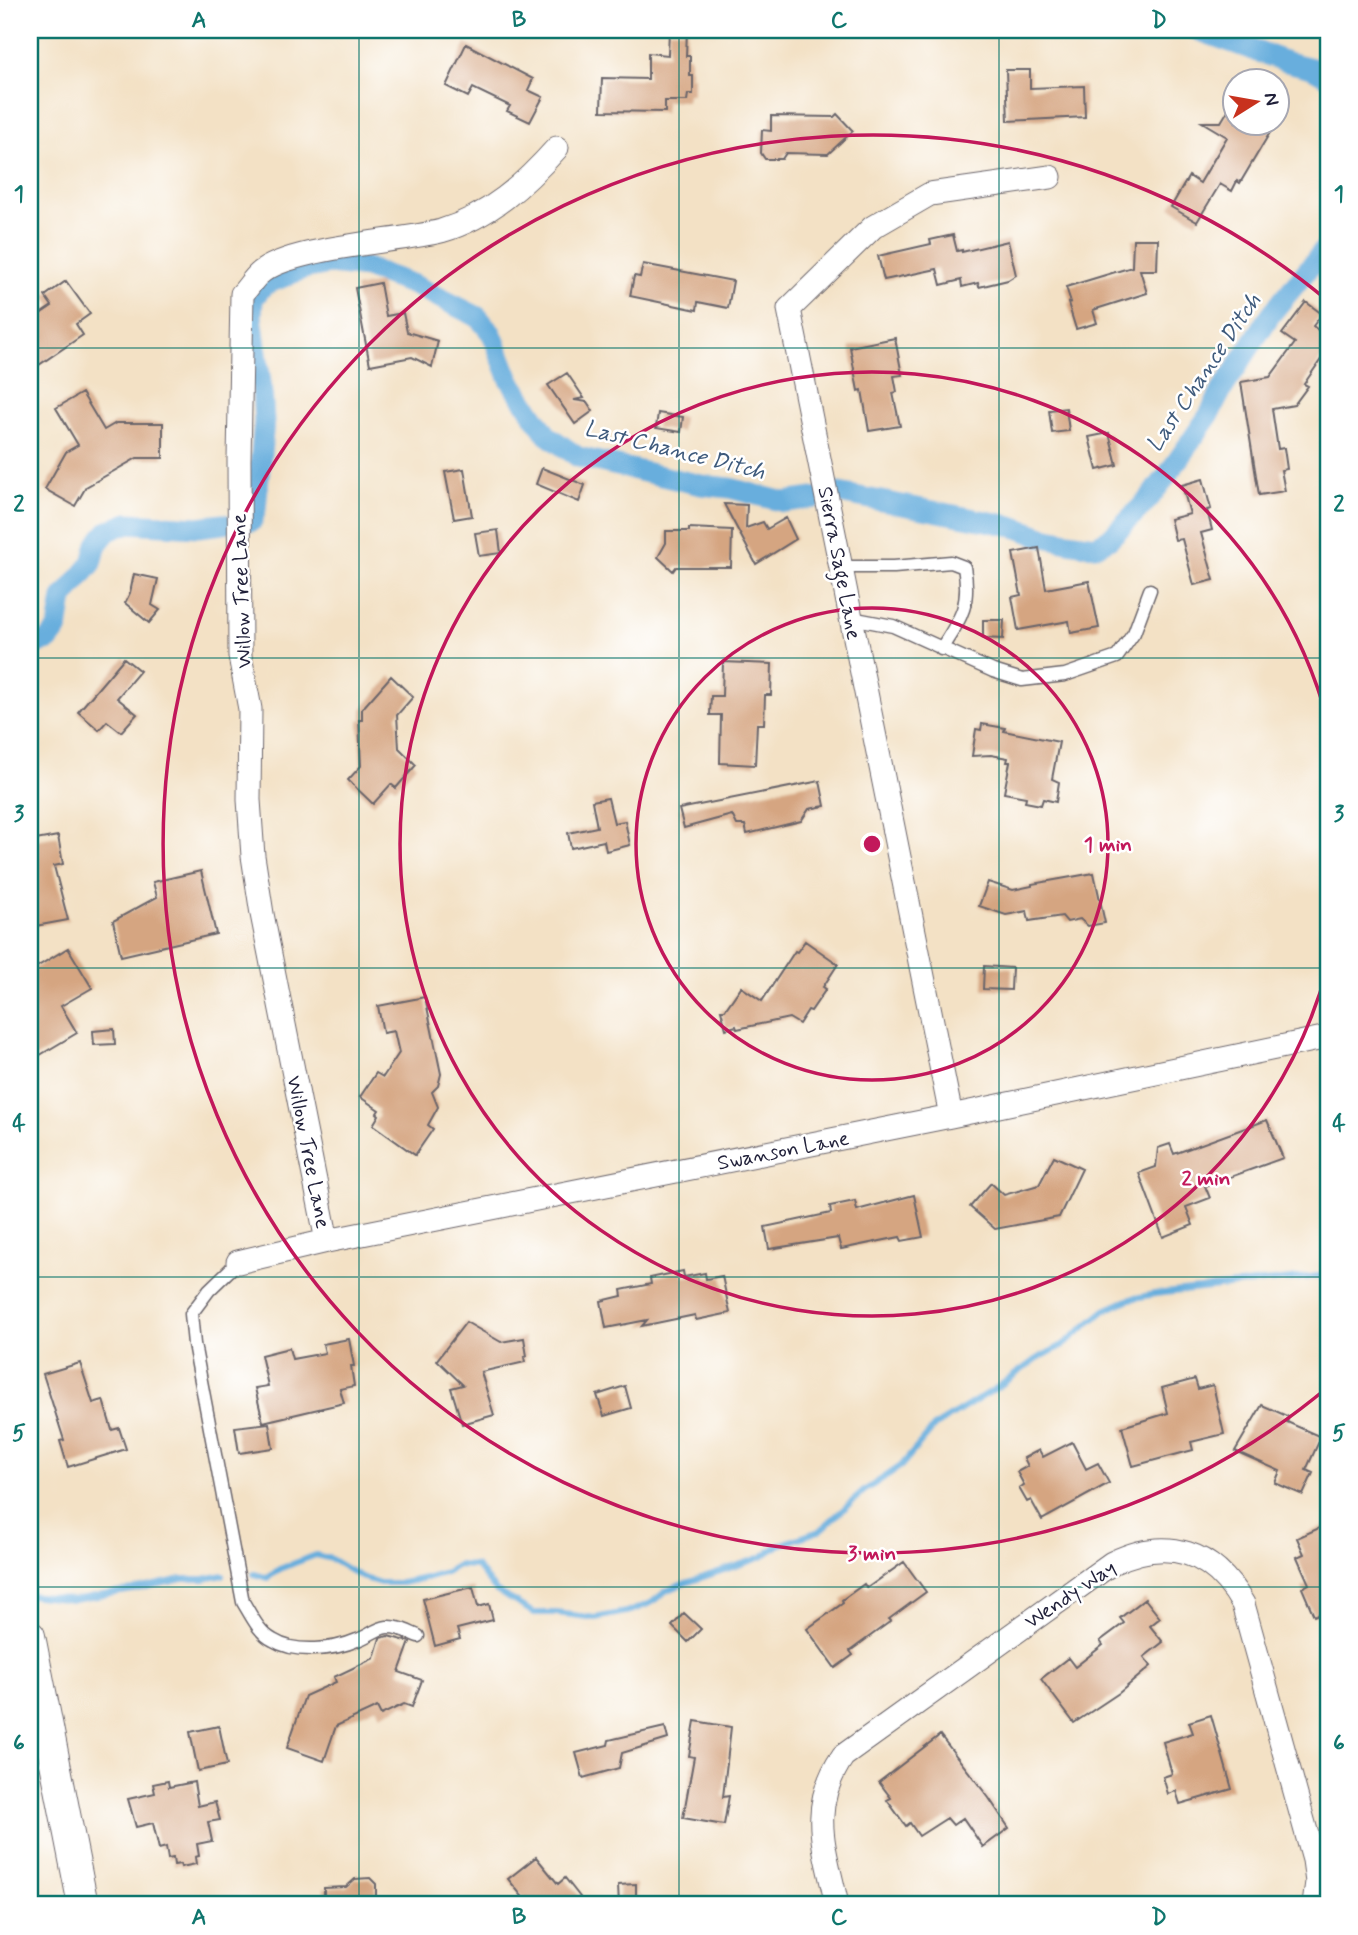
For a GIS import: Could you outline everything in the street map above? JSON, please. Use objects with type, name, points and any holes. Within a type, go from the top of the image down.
[{"type":"street","name":"Willow Tree Lane","points":[[327,1241],[262,914],[253,856],[249,800],[250,709],[240,656],[242,294],[259,274],[274,264],[313,253],[440,231],[466,222],[516,190],[557,148]]},
{"type":"street","name":"Sierra Sage Lane","points":[[951,1116],[789,309],[873,228],[930,194],[1050,177]]},
{"type":"street","name":"Swanson Lane","points":[[238,1262],[327,1241],[951,1116],[1328,1037]]},
{"type":"street","name":"Wendy Way","points":[[837,1905],[820,1823],[828,1781],[843,1756],[1112,1563],[1132,1553],[1156,1549],[1188,1554],[1216,1568],[1232,1584],[1243,1604],[1314,1860],[1317,1882],[1314,1905]]},
{"type":"street","points":[[30,1636],[83,1905]]},
{"type":"lane","points":[[841,567],[951,562],[964,567],[967,584],[962,617],[941,649]]},
{"type":"lane","points":[[851,618],[893,626],[993,671],[1022,680],[1065,675],[1117,657],[1134,633],[1150,590]]},
{"type":"lane","points":[[238,1262],[209,1290],[191,1314],[194,1344],[243,1602],[271,1640],[290,1648],[323,1648],[355,1641],[385,1627],[398,1628],[418,1636]]},
{"type":"building","points":[[669,30],[687,30],[686,56],[690,56],[693,94],[688,94],[687,101],[665,101],[665,112],[601,111],[602,78],[648,79],[648,53],[668,55]]},
{"type":"building","points":[[466,44],[533,79],[528,90],[543,97],[530,122],[507,111],[510,106],[473,88],[468,97],[446,86]]},
{"type":"building","points":[[1006,70],[1030,70],[1030,88],[1084,86],[1085,117],[1008,121]]},
{"type":"building","points":[[837,114],[853,131],[828,154],[786,153],[782,159],[765,159],[761,153],[762,130],[771,131],[771,116],[834,117]]},
{"type":"building","points":[[1202,122],[1221,122],[1222,134]]},
{"type":"building","points":[[1268,136],[1240,183],[1237,181],[1232,191],[1220,184],[1197,222],[1171,207],[1189,176],[1200,183],[1227,137]]},
{"type":"building","points":[[953,235],[957,251],[962,252],[1008,241],[1016,275],[1008,280],[979,287],[978,283],[962,287],[961,280],[941,285],[937,269],[884,280],[878,256],[931,244],[930,240]]},
{"type":"building","points":[[1133,239],[1158,239],[1157,270],[1140,270],[1147,293],[1093,310],[1097,323],[1076,329],[1066,287],[1132,267]]},
{"type":"building","points":[[643,264],[733,281],[728,308],[698,302],[697,310],[630,296],[634,276],[640,277]]},
{"type":"building","points":[[66,281],[90,314],[76,324],[83,335],[30,371],[30,321],[52,306],[45,296]]},
{"type":"building","points":[[380,283],[386,316],[403,313],[407,332],[438,341],[432,367],[412,357],[370,365],[355,288]]},
{"type":"building","points":[[1306,302],[1322,314],[1313,326],[1328,338],[1328,362],[1322,358],[1304,384],[1308,386],[1294,405],[1272,409],[1278,449],[1284,448],[1287,469],[1281,470],[1285,491],[1259,495],[1241,382],[1270,377],[1295,343],[1282,334]]},
{"type":"building","points":[[895,338],[902,375],[894,376],[897,392],[893,393],[900,426],[869,431],[862,390],[858,391],[850,347]]},
{"type":"building","points":[[567,373],[584,398],[574,400],[587,402],[593,411],[575,424],[548,385]]},
{"type":"building","points":[[82,393],[104,430],[116,423],[163,423],[163,458],[137,458],[86,487],[75,506],[45,489],[66,452],[78,445],[56,408]]},
{"type":"building","points":[[1066,408],[1069,431],[1052,433],[1049,410]]},
{"type":"building","points":[[658,413],[683,417],[681,432],[656,428]]},
{"type":"building","points":[[1109,433],[1117,465],[1097,470],[1089,437]]},
{"type":"building","points":[[542,468],[585,485],[579,502],[536,484]]},
{"type":"building","points":[[464,469],[472,516],[454,519],[445,472]]},
{"type":"building","points":[[1203,479],[1211,509],[1207,510],[1212,530],[1201,533],[1214,580],[1194,585],[1182,539],[1175,540],[1170,519],[1190,514],[1182,485]]},
{"type":"building","points":[[724,504],[747,505],[746,528],[763,522],[767,529],[786,518],[796,539],[756,564]]},
{"type":"building","points":[[689,528],[732,530],[731,567],[676,567],[673,571],[658,557],[666,543],[666,531],[689,531]]},
{"type":"building","points":[[498,530],[501,553],[479,556],[475,533]]},
{"type":"building","points":[[1039,548],[1046,589],[1089,581],[1099,628],[1071,633],[1069,621],[1018,630],[1012,597],[1021,595],[1013,553]]},
{"type":"building","points":[[134,574],[158,579],[152,605],[160,610],[149,623],[125,603]]},
{"type":"building","points":[[983,620],[1004,620],[1003,639],[983,638]]},
{"type":"building","points":[[124,658],[140,671],[117,698],[137,714],[121,732],[107,721],[99,730],[78,712]]},
{"type":"building","points":[[723,662],[772,664],[771,695],[765,695],[764,724],[757,724],[755,765],[720,763],[721,715],[710,715],[711,696],[722,696]]},
{"type":"building","points":[[391,676],[413,697],[397,715],[399,748],[416,765],[396,788],[391,784],[373,804],[348,780],[361,766],[359,720],[362,720],[362,709]]},
{"type":"building","points":[[982,724],[1059,742],[1052,779],[1059,782],[1056,802],[1043,799],[1041,805],[1025,802],[1026,797],[1004,793],[1010,762],[1007,762],[1008,758],[972,756],[976,729],[981,730]]},
{"type":"building","points":[[820,781],[825,806],[809,809],[801,821],[747,834],[745,825],[737,825],[732,815],[684,828],[679,809]]},
{"type":"building","points":[[608,798],[614,823],[625,821],[630,845],[606,851],[604,841],[571,848],[568,833],[597,827],[592,801]]},
{"type":"building","points":[[58,836],[63,864],[54,866],[68,920],[30,927],[30,841]]},
{"type":"building","points":[[201,871],[216,934],[121,956],[113,921],[157,897],[153,882]]},
{"type":"building","points":[[1094,873],[1105,923],[1088,926],[1080,919],[1067,922],[1062,916],[1029,921],[1027,911],[1006,915],[979,906],[988,882],[1013,890]]},
{"type":"building","points":[[805,941],[838,964],[811,1011],[808,1010],[799,1024],[789,1018],[726,1029],[721,1010],[725,1010],[741,987],[762,1001],[795,951],[797,952]]},
{"type":"building","points":[[68,948],[92,988],[61,1006],[77,1033],[30,1061],[30,971]]},
{"type":"building","points":[[984,966],[1012,968],[1011,990],[983,989]]},
{"type":"building","points":[[425,997],[441,1074],[438,1086],[432,1092],[438,1107],[428,1125],[433,1129],[415,1155],[373,1125],[379,1110],[360,1097],[376,1073],[383,1077],[399,1053],[394,1031],[383,1033],[378,1006]]},
{"type":"building","points":[[114,1029],[115,1044],[94,1045],[93,1031]]},
{"type":"building","points":[[1267,1120],[1283,1158],[1205,1186],[1210,1198],[1186,1207],[1193,1225],[1163,1237],[1139,1173],[1156,1167],[1158,1148],[1170,1144],[1174,1154]]},
{"type":"building","points":[[1054,1156],[1082,1169],[1059,1217],[995,1229],[970,1207],[991,1183],[1004,1195],[1039,1185]]},
{"type":"building","points":[[914,1195],[923,1237],[902,1241],[900,1237],[841,1249],[838,1238],[769,1249],[765,1227],[831,1213],[830,1206],[855,1201],[857,1210]]},
{"type":"building","points":[[683,1271],[684,1277],[705,1273],[706,1279],[722,1276],[730,1313],[696,1320],[695,1315],[642,1326],[647,1320],[606,1328],[601,1301],[622,1296],[621,1290],[651,1284],[650,1278]]},
{"type":"building","points":[[466,1322],[501,1342],[524,1338],[527,1356],[524,1357],[525,1362],[481,1372],[494,1415],[462,1424],[451,1388],[463,1385],[437,1360]]},
{"type":"building","points":[[349,1339],[354,1366],[351,1366],[354,1386],[340,1389],[344,1403],[263,1422],[255,1388],[268,1386],[261,1355],[289,1348],[292,1359],[325,1353],[323,1344]]},
{"type":"building","points":[[80,1363],[93,1403],[103,1400],[112,1430],[119,1428],[126,1449],[68,1467],[60,1441],[64,1440],[43,1374]]},
{"type":"building","points":[[1195,1379],[1198,1389],[1213,1385],[1224,1434],[1191,1442],[1193,1450],[1133,1466],[1122,1427],[1168,1413],[1162,1388]]},
{"type":"building","points":[[625,1386],[631,1408],[604,1416],[597,1395]]},
{"type":"building","points":[[1262,1405],[1289,1417],[1287,1422],[1321,1437],[1306,1470],[1313,1473],[1303,1495],[1275,1483],[1280,1471],[1235,1451]]},
{"type":"building","points":[[269,1423],[273,1448],[239,1453],[235,1427]]},
{"type":"building","points":[[1072,1442],[1086,1469],[1098,1463],[1109,1483],[1042,1520],[1031,1500],[1027,1502],[1019,1488],[1024,1485],[1017,1472],[1028,1466],[1024,1458],[1039,1450],[1043,1457]]},
{"type":"building","points":[[1328,1524],[1328,1610],[1314,1616],[1302,1588],[1309,1584],[1297,1557],[1304,1554],[1297,1538]]},
{"type":"building","points":[[904,1562],[926,1592],[850,1651],[853,1655],[835,1668],[807,1629],[864,1584],[867,1588]]},
{"type":"building","points":[[473,1587],[478,1607],[489,1604],[493,1620],[457,1629],[460,1639],[435,1646],[423,1599]]},
{"type":"building","points":[[1145,1599],[1160,1618],[1150,1626],[1163,1642],[1144,1657],[1151,1666],[1119,1693],[1074,1723],[1041,1679],[1068,1658],[1075,1667],[1103,1645],[1100,1641],[1124,1623],[1120,1618]]},
{"type":"building","points":[[684,1613],[701,1629],[688,1642],[672,1626]]},
{"type":"building","points":[[388,1636],[410,1642],[399,1672],[422,1680],[412,1707],[404,1704],[381,1715],[377,1707],[336,1726],[324,1761],[287,1748],[305,1696],[336,1682],[334,1677],[374,1658],[380,1638]]},
{"type":"building","points":[[1211,1715],[1232,1789],[1180,1804],[1176,1791],[1168,1794],[1163,1777],[1172,1774],[1163,1742],[1193,1733],[1189,1722]]},
{"type":"building","points":[[695,1721],[731,1727],[723,1797],[729,1796],[724,1825],[683,1818],[694,1757],[689,1756]]},
{"type":"building","points":[[219,1726],[227,1765],[198,1771],[190,1732]]},
{"type":"building","points":[[665,1727],[668,1739],[622,1753],[619,1768],[583,1778],[576,1753],[608,1745],[609,1740]]},
{"type":"building","points":[[940,1735],[1009,1828],[983,1847],[963,1818],[953,1825],[947,1818],[919,1836],[910,1823],[906,1826],[887,1800],[891,1798],[879,1782]]},
{"type":"building","points":[[168,1781],[169,1787],[194,1782],[198,1806],[215,1802],[220,1820],[208,1822],[212,1841],[197,1844],[199,1856],[195,1857],[196,1864],[181,1867],[180,1864],[174,1865],[173,1858],[168,1859],[166,1847],[159,1849],[153,1823],[136,1827],[128,1799],[155,1793],[153,1784]]},
{"type":"building","points":[[536,1857],[558,1884],[565,1878],[580,1897],[570,1905],[529,1905],[508,1879]]},
{"type":"building","points":[[370,1878],[376,1884],[376,1905],[324,1905],[324,1888],[346,1887],[355,1879]]},
{"type":"building","points":[[636,1884],[636,1905],[619,1905],[618,1885]]},
{"type":"waterway","name":"Last Chance Ditch","points":[[1197,30],[1287,62],[1312,68],[1328,77]]},
{"type":"waterway","name":"Last Chance Ditch","points":[[839,493],[1012,526],[1068,542],[1095,546],[1109,539],[1148,500],[1166,477],[1209,415],[1271,314],[1328,245]]},
{"type":"waterway","name":"Last Chance Ditch","points":[[252,521],[256,509],[264,421],[252,317],[253,299],[264,285],[303,269],[330,264],[366,268],[414,285],[478,317],[492,334],[510,380],[547,435],[578,457],[701,485],[730,488],[784,502],[814,498]]},
{"type":"waterway","name":"Last Chance Ditch","points":[[30,646],[49,640],[58,628],[63,598],[92,563],[97,544],[108,531],[128,523],[198,527],[223,524]]},
{"type":"waterway","points":[[254,1574],[268,1578],[279,1569],[316,1555],[331,1559],[361,1577],[380,1583],[402,1583],[425,1578],[446,1572],[458,1565],[476,1566],[496,1591],[534,1613],[595,1618],[631,1611],[651,1603],[666,1591],[762,1557],[779,1545],[819,1531],[864,1491],[901,1466],[935,1426],[998,1387],[1035,1360],[1063,1345],[1105,1310],[1130,1299],[1155,1294],[1328,1275]]},
{"type":"waterway","points":[[30,1595],[73,1600],[182,1579],[204,1579],[223,1575]]}]
